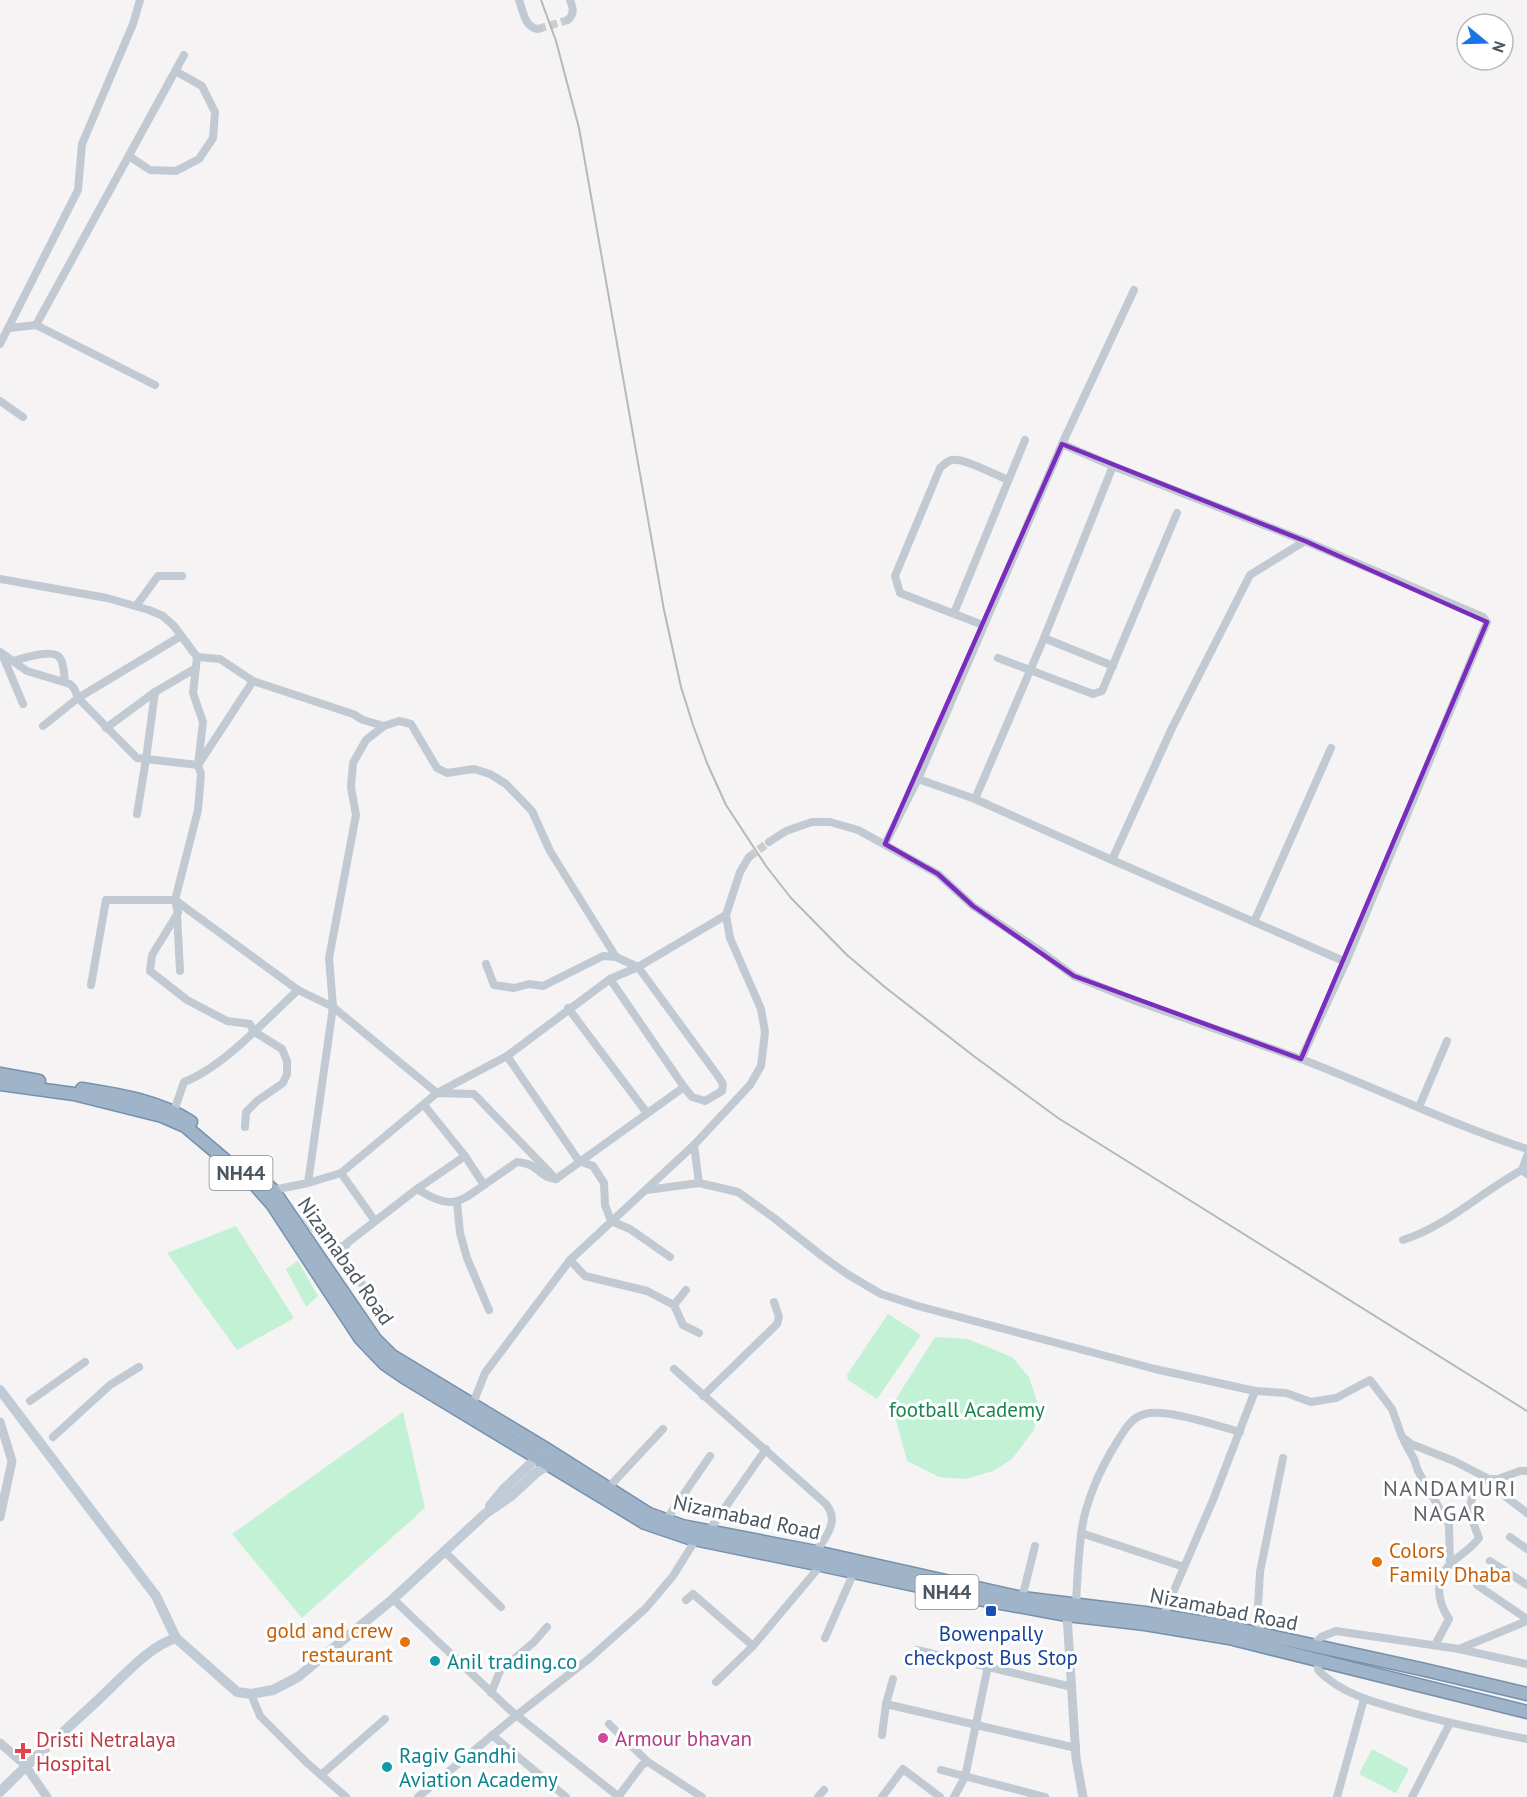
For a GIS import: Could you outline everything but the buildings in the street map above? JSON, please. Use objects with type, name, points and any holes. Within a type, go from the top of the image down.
[{"type":"highway","name":"Nizamabad Road","points":[[0,1074],[123,1096],[174,1111],[201,1129],[273,1190],[375,1339],[392,1356],[649,1514],[708,1532],[816,1552],[980,1590],[1022,1598],[1163,1616],[1421,1669],[1527,1694]]},
{"type":"highway","name":"Nizamabad Road","points":[[0,1084],[74,1094],[162,1116],[185,1126],[256,1186],[272,1204],[360,1338],[385,1364],[645,1523],[689,1538],[979,1599],[1067,1615],[1145,1624],[1218,1636],[1318,1659],[1462,1698],[1527,1712]]},
{"type":"main road","points":[[0,1390],[156,1596],[174,1634],[237,1692],[251,1694],[273,1690],[298,1677],[393,1599],[485,1514],[511,1497],[542,1461],[546,1449]]},
{"type":"main road","points":[[542,1461],[562,1459]]},
{"type":"main road","points":[[0,1786],[174,1634]]},
{"type":"main road","points":[[0,1792],[24,1764]]},
{"type":"street","points":[[0,344],[78,190],[82,144],[133,24],[140,0]]},
{"type":"street","points":[[519,0],[529,26],[538,29]]},
{"type":"street","points":[[568,20],[573,15],[570,0]]},
{"type":"street","points":[[36,325],[177,72],[184,55]]},
{"type":"street","points":[[129,156],[150,170],[176,171],[199,159],[213,138],[215,112],[202,86],[177,72]]},
{"type":"street","points":[[885,844],[918,779],[1062,444],[1134,291]]},
{"type":"street","points":[[9,328],[36,325],[155,384]]},
{"type":"street","points":[[0,401],[23,417]]},
{"type":"street","points":[[954,613],[1025,440]]},
{"type":"street","points":[[1062,444],[1305,541],[1484,617],[1487,622],[1346,962],[1301,1059]]},
{"type":"street","points":[[983,625],[900,592],[895,576],[940,468],[947,462],[961,461],[1008,480]]},
{"type":"street","points":[[975,799],[1044,638],[1113,466]]},
{"type":"street","points":[[998,657],[1093,694],[1102,691],[1177,513]]},
{"type":"street","points":[[1112,860],[1172,728],[1250,575],[1305,541]]},
{"type":"street","points":[[135,606],[158,576],[182,576]]},
{"type":"street","points":[[0,579],[107,598],[163,616],[196,657],[193,693],[202,722],[198,765],[201,774],[198,810],[175,900],[180,971]]},
{"type":"street","points":[[43,726],[78,698],[181,636]]},
{"type":"street","points":[[1044,638],[1113,666]]},
{"type":"street","points":[[1,652],[27,671],[65,682],[74,688],[78,698],[137,758],[198,765]]},
{"type":"street","points":[[1,652],[23,704]]},
{"type":"street","points":[[13,660],[55,653],[61,659],[65,682]]},
{"type":"street","points":[[196,657],[220,659],[254,681],[384,726]]},
{"type":"street","points":[[106,728],[155,692],[196,668]]},
{"type":"street","points":[[198,765],[254,681]]},
{"type":"street","points":[[137,813],[155,692]]},
{"type":"street","points":[[308,1183],[333,1007],[329,957],[356,814],[351,787],[353,763],[366,740],[384,726],[399,721],[411,724],[437,768],[447,773],[474,770],[490,774],[506,784],[532,811],[550,851],[616,957]]},
{"type":"street","points":[[1254,922],[1331,748]]},
{"type":"street","points":[[918,779],[975,799],[1346,962]]},
{"type":"street","points":[[769,842],[786,831],[812,822],[830,822],[858,830],[938,874],[973,906],[1074,976],[1136,1001],[1301,1059],[1482,1134],[1527,1149]]},
{"type":"street","points":[[472,1406],[485,1373],[570,1260],[694,1145],[750,1085],[761,1066],[765,1032],[761,1009],[730,938],[726,915],[740,872],[749,857]]},
{"type":"street","points":[[90,985],[106,900],[175,900],[298,990],[333,1007],[437,1093],[474,1094],[556,1179]]},
{"type":"street","points":[[177,914],[152,955],[150,971],[187,1000],[227,1021],[250,1024],[253,1031],[282,1048],[287,1061],[287,1074],[283,1083],[257,1101],[246,1112],[245,1127]]},
{"type":"street","points":[[273,1190],[341,1173],[437,1093],[507,1056],[568,1008],[610,980],[638,967],[726,915]]},
{"type":"street","points":[[486,964],[494,985],[514,988],[529,984],[543,986],[603,956],[616,957],[638,967],[718,1076],[724,1088],[722,1091],[705,1101],[692,1097],[610,980]]},
{"type":"street","points":[[174,1111],[184,1082],[194,1079],[230,1055],[298,990]]},
{"type":"street","points":[[568,1008],[646,1113]]},
{"type":"street","points":[[1419,1107],[1447,1041]]},
{"type":"street","points":[[507,1056],[579,1161],[593,1166],[604,1183],[605,1205],[611,1221],[630,1229],[670,1257]]},
{"type":"street","points":[[417,1189],[439,1202],[457,1202],[517,1162],[532,1165],[546,1177],[556,1179],[684,1087]]},
{"type":"street","points":[[424,1105],[465,1156],[484,1185]]},
{"type":"street","points":[[694,1145],[699,1183]]},
{"type":"street","points":[[307,1218],[332,1247],[344,1246],[417,1189],[465,1156]]},
{"type":"street","points":[[1403,1240],[1449,1218],[1502,1180],[1524,1172],[1527,1156]]},
{"type":"street","points":[[341,1173],[375,1221]]},
{"type":"street","points":[[646,1190],[699,1183],[738,1192],[822,1256],[881,1294],[1155,1369],[1255,1391],[1286,1393],[1311,1402],[1336,1398],[1370,1380],[1392,1409],[1418,1471],[1449,1525],[1450,1565]]},
{"type":"street","points":[[457,1202],[462,1241],[489,1310]]},
{"type":"street","points":[[347,1243],[343,1255],[349,1267],[383,1311]]},
{"type":"street","points":[[570,1260],[585,1276],[647,1291],[674,1305],[683,1325],[699,1332]]},
{"type":"street","points":[[674,1305],[686,1290]]},
{"type":"street","points":[[704,1396],[777,1324],[779,1317],[774,1302]]},
{"type":"street","points":[[30,1401],[85,1362]]},
{"type":"street","points":[[53,1437],[111,1385],[139,1367]]},
{"type":"street","points":[[674,1369],[766,1449],[831,1510],[832,1524],[816,1552]]},
{"type":"street","points":[[1163,1616],[1213,1500],[1255,1391]]},
{"type":"street","points":[[1076,1605],[1081,1533],[1094,1488],[1103,1463],[1130,1423],[1144,1413],[1162,1413],[1240,1432]]},
{"type":"street","points":[[0,1422],[12,1461],[8,1489],[0,1517]]},
{"type":"street","points":[[608,1488],[663,1429]]},
{"type":"street","points":[[1402,1437],[1411,1444],[1454,1461],[1489,1479],[1505,1496],[1527,1513]]},
{"type":"street","points":[[708,1532],[766,1449]]},
{"type":"street","points":[[666,1520],[710,1456]]},
{"type":"street","points":[[1260,1635],[1258,1607],[1260,1572],[1284,1458]]},
{"type":"street","points":[[1435,1645],[1449,1619],[1440,1605],[1438,1587],[1450,1565],[1473,1548],[1479,1538],[1468,1513],[1478,1483],[1527,1471]]},
{"type":"street","points":[[0,1481],[8,1489]]},
{"type":"street","points":[[1081,1533],[1184,1567]]},
{"type":"street","points":[[1510,1537],[1527,1549]]},
{"type":"street","points":[[418,1797],[590,1658],[646,1608],[673,1576],[696,1539]]},
{"type":"street","points":[[1022,1598],[1035,1546]]},
{"type":"street","points":[[444,1551],[501,1607]]},
{"type":"street","points":[[1491,1561],[1527,1585]]},
{"type":"street","points":[[716,1682],[753,1646],[821,1564]]},
{"type":"street","points":[[825,1638],[854,1572]]},
{"type":"street","points":[[1477,1585],[1527,1620]]},
{"type":"street","points":[[686,1600],[693,1594],[753,1646]]},
{"type":"street","points":[[393,1599],[517,1715],[619,1797],[642,1765],[648,1762]]},
{"type":"street","points":[[1067,1615],[1076,1748],[1083,1797]]},
{"type":"street","points":[[1459,1649],[1527,1620]]},
{"type":"street","points":[[492,1693],[500,1671],[534,1642],[547,1627]]},
{"type":"street","points":[[1312,1646],[1321,1637],[1336,1631],[1459,1649],[1527,1664]]},
{"type":"street","points":[[917,1650],[1072,1687]]},
{"type":"street","points":[[1318,1659],[1318,1670],[1328,1681],[1364,1699],[1450,1723],[1527,1739]]},
{"type":"street","points":[[954,1797],[965,1777],[988,1666]]},
{"type":"street","points":[[882,1735],[886,1704],[893,1678]]},
{"type":"street","points":[[251,1694],[260,1716],[306,1762],[346,1797]]},
{"type":"street","points":[[1337,1797],[1364,1699]]},
{"type":"street","points":[[886,1704],[1076,1748]]},
{"type":"street","points":[[321,1775],[385,1719]]},
{"type":"street","points":[[1412,1797],[1450,1723]]},
{"type":"street","points":[[609,1724],[648,1762],[702,1797]]},
{"type":"street","points":[[492,1736],[566,1797]]},
{"type":"street","points":[[0,1743],[24,1764],[47,1797]]},
{"type":"street","points":[[882,1797],[903,1769],[940,1797]]},
{"type":"street","points":[[941,1770],[1045,1797]]},
{"type":"street","points":[[818,1797],[824,1790]]},
{"type":"highlighted area","points":[[1062,444],[1305,541],[1487,622],[1301,1059],[1074,976],[973,906],[938,874],[885,844]]},
{"type":"green space","points":[[236,1226],[294,1318],[237,1350],[167,1253]]},
{"type":"green space","points":[[298,1261],[318,1296],[306,1307],[286,1269]]},
{"type":"green space","points":[[888,1314],[921,1335],[877,1399],[848,1380],[847,1375]]},
{"type":"green space","name":"football Academy","points":[[935,1337],[968,1339],[1012,1357],[1029,1377],[1039,1407],[1034,1430],[1012,1459],[993,1471],[966,1479],[939,1477],[907,1461],[892,1405]]},
{"type":"green space","points":[[403,1412],[425,1508],[302,1618],[232,1534]]},
{"type":"green space","points":[[1372,1749],[1409,1769],[1396,1793],[1359,1774]]},
{"type":"tunnel","points":[[538,29],[568,20]]},
{"type":"tunnel","points":[[749,857],[769,842]]},
{"type":"railway","points":[[541,0],[556,41],[579,128],[664,610],[681,687],[707,763],[726,805],[766,866],[791,898],[847,955],[975,1057],[1058,1118],[1527,1411]]},
{"type":"place","name":"Colors Family Dhaba","points":[[1377,1562]]},
{"type":"place","name":"Bowenpally checkpost Bus Stop","points":[[991,1611]]},
{"type":"place","name":"gold and crew restaurant","points":[[405,1642]]},
{"type":"place","name":"Anil trading.co","points":[[435,1661]]},
{"type":"place","name":"Armour bhavan","points":[[603,1738]]},
{"type":"place","name":"Dristi Netralaya Hospital","points":[[23,1751]]},
{"type":"place","name":"Ragiv Gandhi Aviation Academy","points":[[387,1767]]},
{"type":"district","name":"NANDAMURI NAGAR","points":[[1450,1500]]}]
